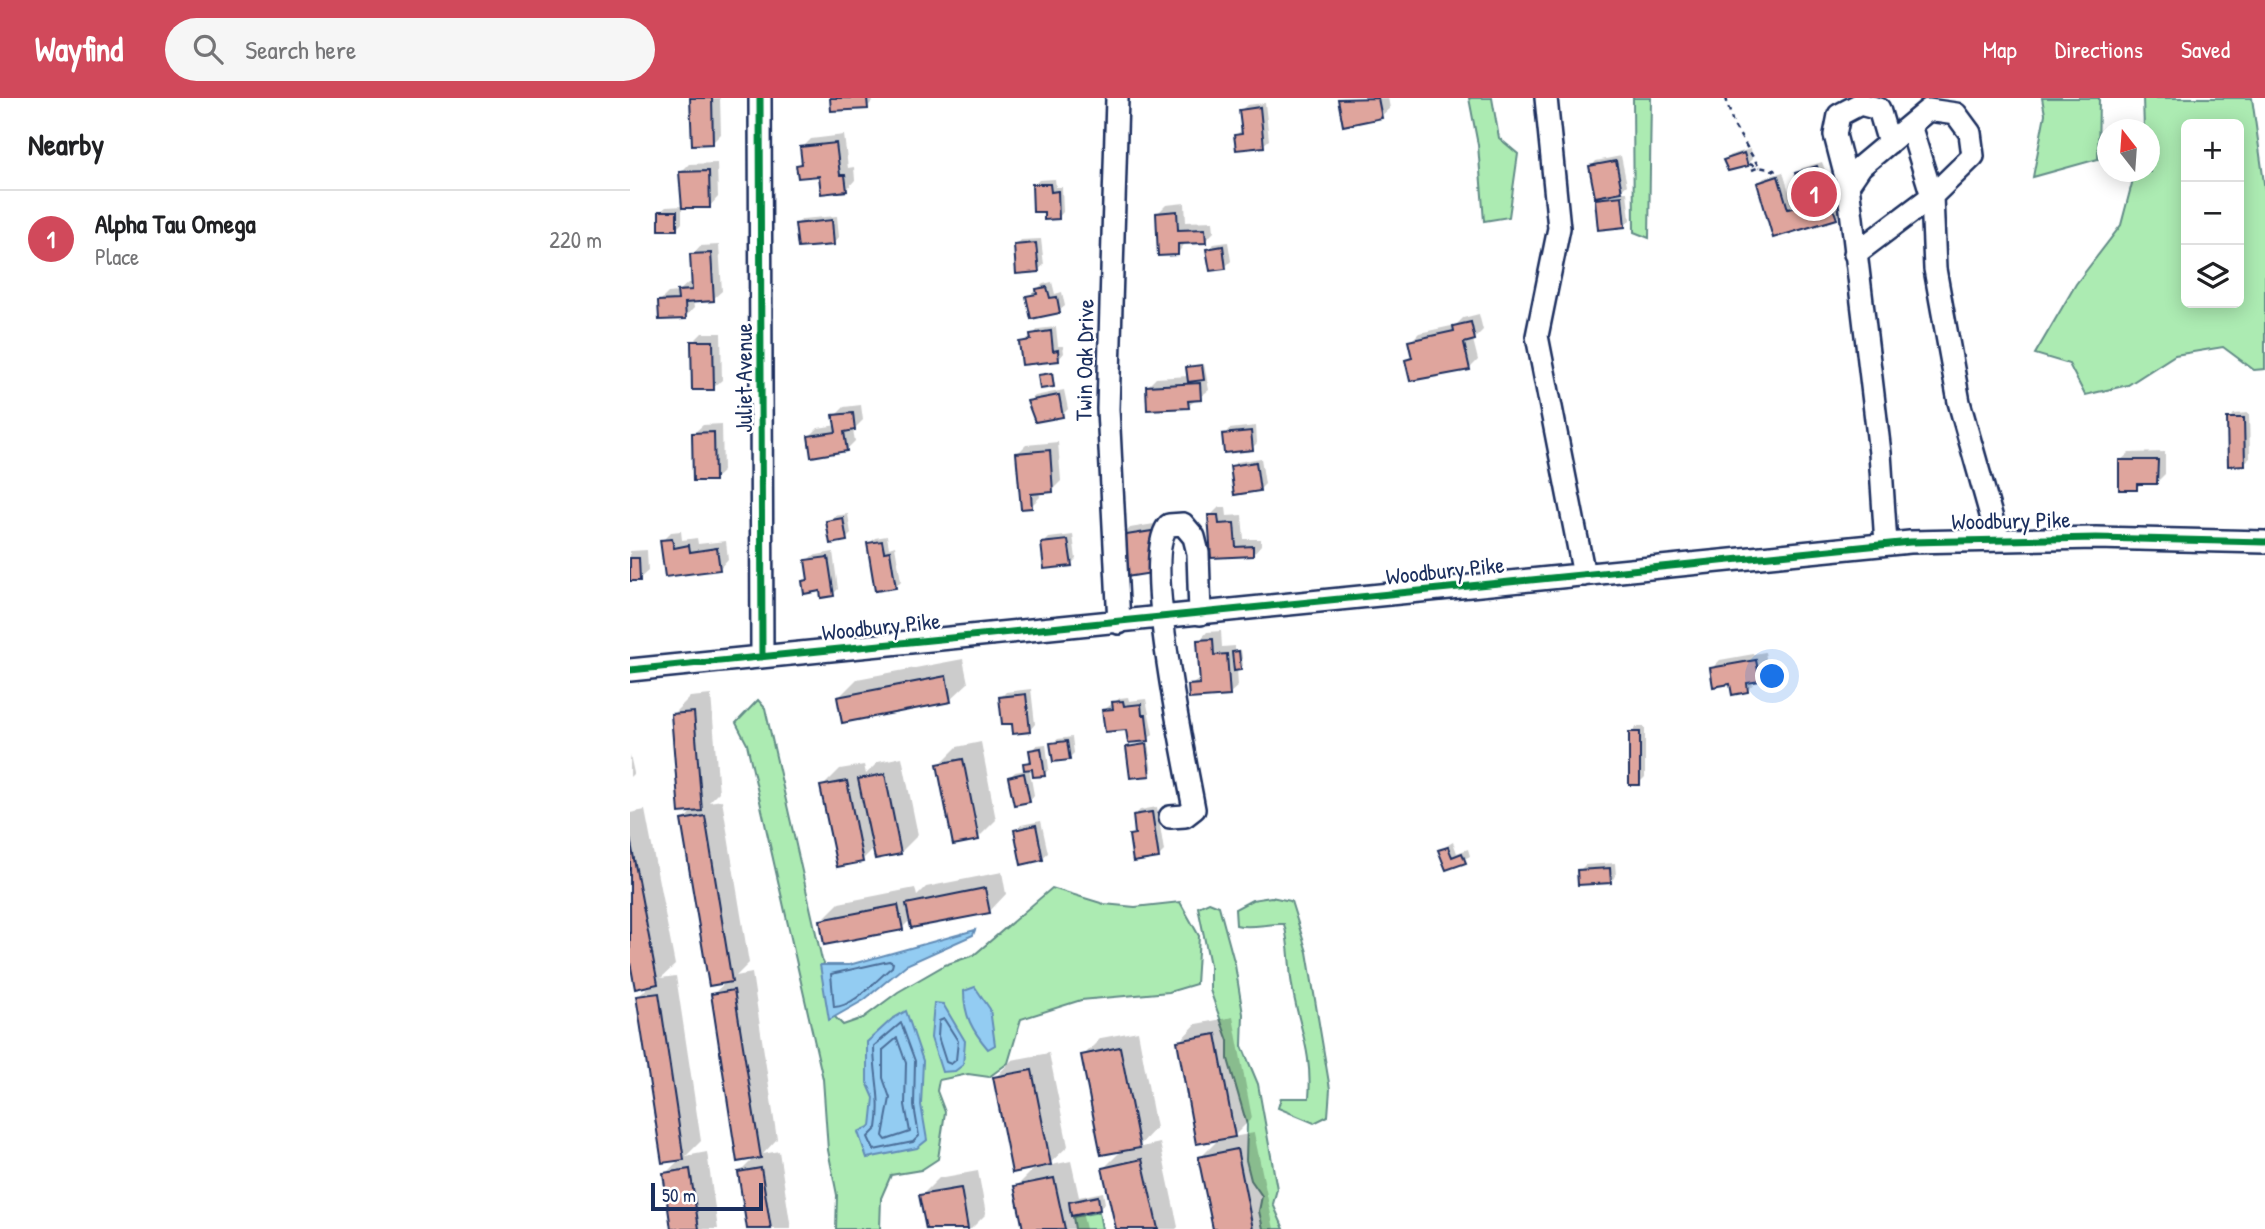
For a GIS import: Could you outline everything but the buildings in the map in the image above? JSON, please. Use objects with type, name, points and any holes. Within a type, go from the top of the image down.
[{"type":"street","name":"Juliet Avenue","points":[[760,98],[762,657]]},
{"type":"street","name":"Twin Oak Drive","points":[[1117,98],[1108,409],[1119,623]]},
{"type":"street","points":[[1546,98],[1559,228],[1537,336],[1584,575]]},
{"type":"street","points":[[1886,544],[1880,453],[1848,185],[1835,135],[1839,115],[1860,104],[1879,109],[1889,143]]},
{"type":"street","points":[[1848,185],[1861,166],[1889,143],[1917,113],[1955,106],[1970,133],[1973,156],[1932,196],[1855,254]]},
{"type":"street","points":[[1917,113],[1932,196],[1935,269],[1957,388],[1998,540]]},
{"type":"street","points":[[1170,817],[1185,816],[1194,809],[1161,618],[1161,539],[1163,531],[1176,524],[1189,528],[1194,537],[1200,614]]},
{"type":"street","name":"Woodbury Pike","points":[[630,670],[1886,544],[2096,538],[2265,542]]},
{"type":"path","points":[[1726,98],[1733,124],[1759,167]]},
{"type":"path","points":[[1749,164],[1774,170],[1777,175]]},
{"type":"path","points":[[1752,170],[1759,167]]},
{"type":"green space","points":[[1469,98],[1492,98],[1499,138],[1518,154],[1509,217],[1484,221],[1478,145]]},
{"type":"green space","points":[[1633,98],[1651,98],[1649,238],[1634,232]]},
{"type":"green space","points":[[2042,98],[2099,98],[2097,159],[2033,177],[2045,114]]},
{"type":"green space","points":[[2143,98],[2252,98],[2265,190],[2265,369],[2254,370],[2223,347],[2175,355],[2128,385],[2085,395],[2069,364],[2035,354],[2076,284],[2121,225],[2132,182],[2160,182],[2160,119],[2144,119]]},
{"type":"green space","points":[[758,700],[765,708],[822,960],[830,976],[831,1013],[843,1025],[863,1018],[898,992],[945,965],[974,955],[1052,888],[1104,904],[1135,907],[1180,902],[1199,936],[1196,984],[1169,992],[1081,1000],[1021,1019],[1008,1063],[989,1077],[968,1074],[939,1080],[937,1091],[945,1112],[938,1159],[921,1170],[891,1175],[881,1198],[880,1229],[836,1229],[837,1195],[828,1150],[823,1079],[747,744],[736,723]]},
{"type":"green space","points":[[1271,897],[1291,901],[1307,952],[1330,1089],[1328,1116],[1314,1123],[1278,1108],[1281,1098],[1309,1098],[1310,1081],[1284,924],[1236,925],[1235,909],[1252,900]]},
{"type":"green space","points":[[1209,902],[1219,906],[1235,965],[1243,1014],[1242,1046],[1258,1084],[1277,1189],[1273,1204],[1284,1229],[1263,1229],[1259,1211],[1262,1196],[1251,1180],[1246,1160],[1247,1125],[1228,1059],[1228,1041],[1210,990],[1210,965],[1198,907]]},
{"type":"green space","points":[[1099,1212],[1102,1229],[1075,1229],[1073,1217]]},
{"type":"water","points":[[975,930],[973,935],[906,965],[864,1000],[829,1020],[820,965],[849,965]]},
{"type":"water","points":[[975,987],[990,1009],[995,1045],[988,1049],[973,1029],[967,1015],[964,991]]},
{"type":"water","points":[[934,1003],[943,1004],[965,1041],[963,1065],[955,1071],[942,1072],[931,1038]]},
{"type":"water","points":[[906,1011],[923,1061],[921,1105],[927,1140],[917,1148],[867,1158],[858,1132],[871,1126],[874,1098],[867,1082],[867,1042],[892,1019]]},
{"type":"cycle path","points":[[760,98],[762,657]]},
{"type":"cycle path","points":[[630,670],[1910,542],[2096,538],[2265,542]]},
{"type":"place","name":"Alpha Tau Omega","points":[[1814,194]]}]
